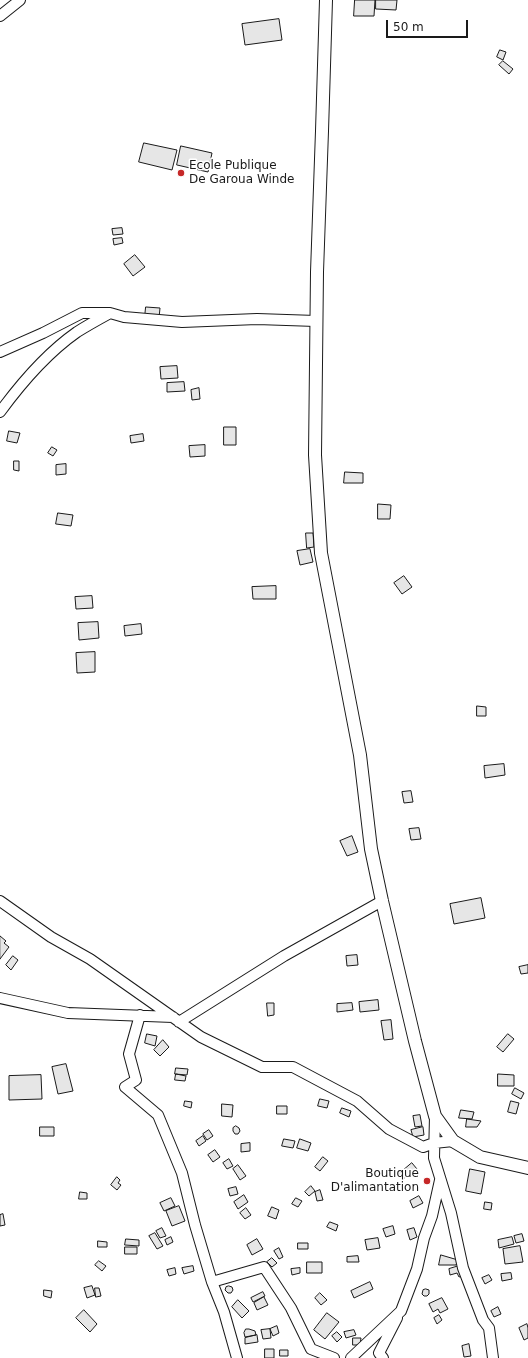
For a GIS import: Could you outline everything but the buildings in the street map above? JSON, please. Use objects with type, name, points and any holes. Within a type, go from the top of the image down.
[{"type":"street","points":[[0,16],[20,0]]},
{"type":"street","points":[[326,0],[316,320],[315,455],[321,553],[360,755],[371,849],[415,1041],[435,1116],[434,1158],[451,1213],[463,1268],[483,1320],[489,1328],[492,1358]]},
{"type":"street","points":[[0,352],[43,333],[82,312],[110,312],[124,317],[182,322],[257,319],[316,320]]},
{"type":"street","points":[[0,412],[16,390],[46,357],[77,332],[110,312]]},
{"type":"street","points":[[0,901],[51,937],[90,959],[201,1037],[262,1067],[293,1067],[357,1101],[389,1129],[423,1147],[434,1143],[453,1141]]},
{"type":"street","points":[[0,998],[68,1013],[140,1015],[176,1020],[284,956],[382,901]]},
{"type":"street","points":[[140,1015],[129,1054],[136,1080],[125,1087],[158,1115],[182,1173],[195,1225],[212,1282],[224,1312],[237,1358]]},
{"type":"street","points":[[435,1116],[453,1141],[480,1157],[528,1168]]},
{"type":"street","points":[[383,1358],[379,1353],[401,1311],[417,1269],[424,1238],[432,1216],[441,1180]]},
{"type":"street","points":[[212,1282],[264,1267],[291,1308],[311,1349],[334,1358]]},
{"type":"street","points":[[351,1358],[401,1311]]},
{"type":"place","name":"Ecole Publique De Garoua Winde","points":[[181,173]]},
{"type":"place","name":"Boutique D'alimantation","points":[[427,1181]]}]
